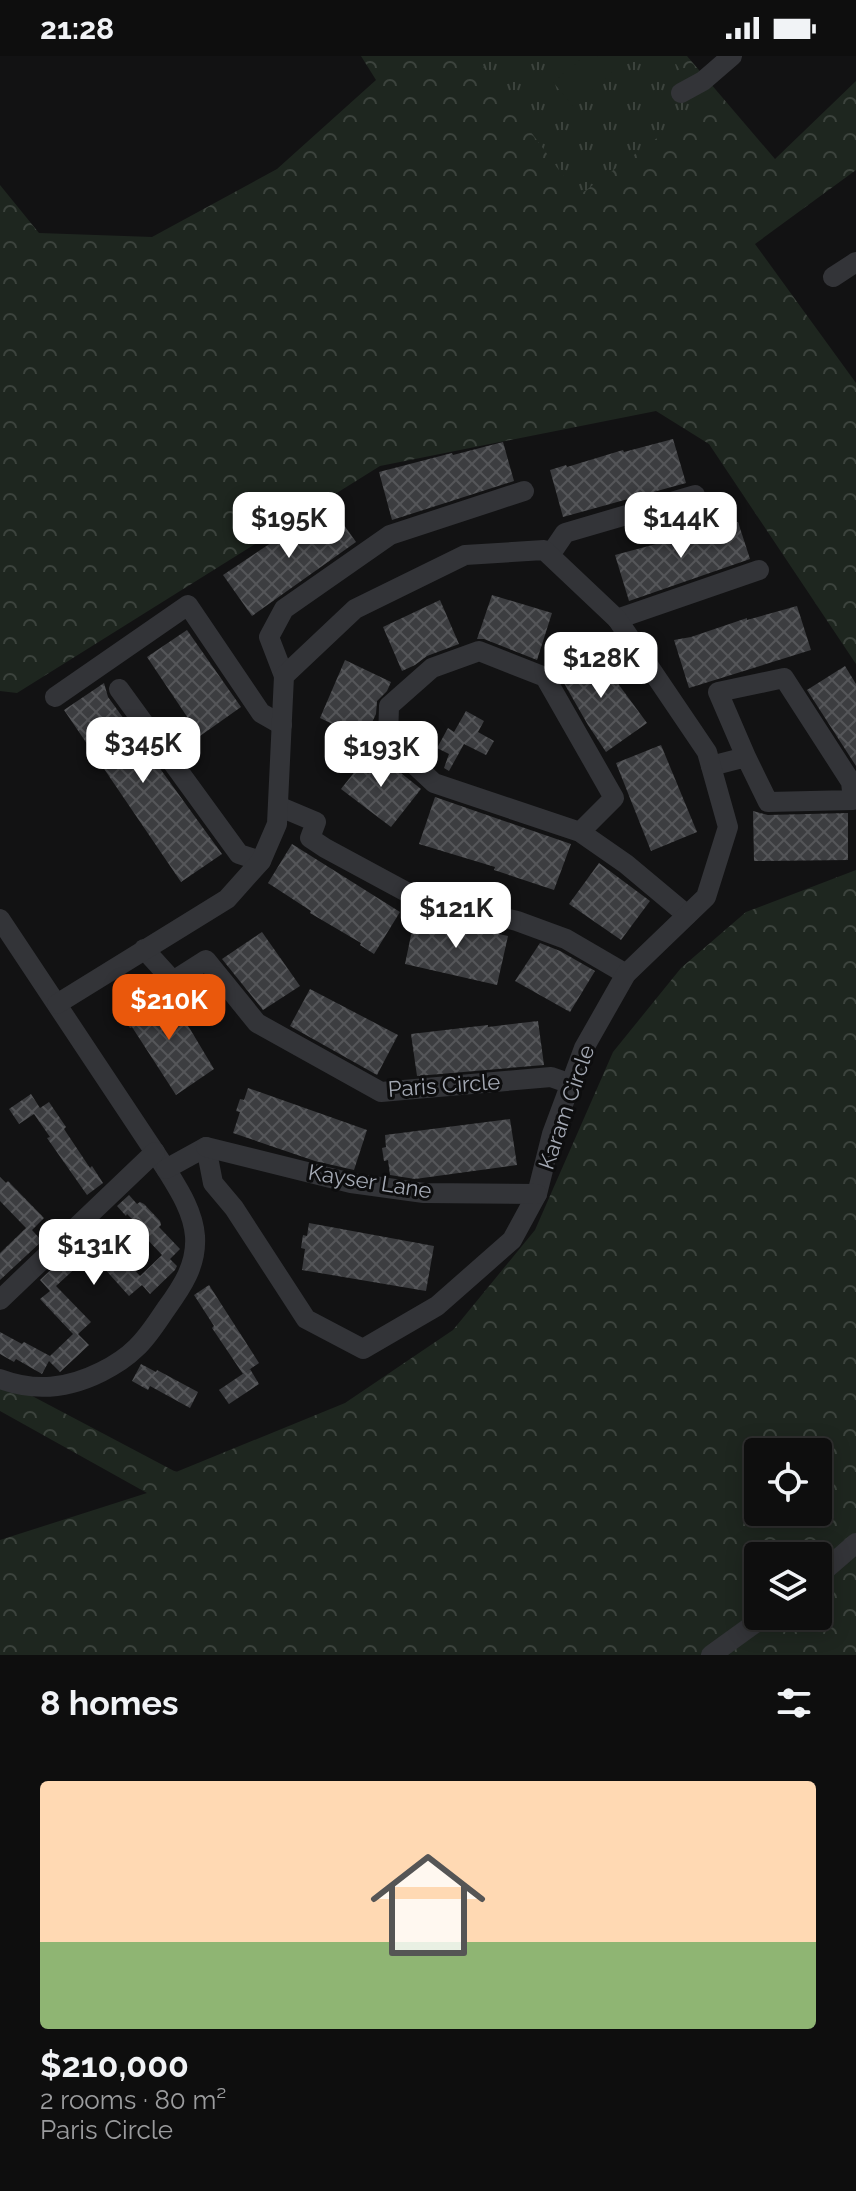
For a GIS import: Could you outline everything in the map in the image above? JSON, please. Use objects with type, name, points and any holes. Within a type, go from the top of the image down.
[{"type":"street","points":[[681,93],[703,81],[732,56]]},
{"type":"street","points":[[833,277],[856,262]]},
{"type":"street","points":[[57,1004],[227,899],[261,861],[277,824],[284,676],[269,637],[284,609],[390,535],[524,491]]},
{"type":"street","points":[[284,676],[355,609],[465,555],[544,550],[550,555],[565,533],[695,495]]},
{"type":"street","name":"Karam Circle","points":[[206,1147],[213,1183],[234,1208],[306,1319],[363,1349],[437,1306],[512,1240],[537,1194],[552,1134],[584,1048],[626,974],[706,897],[728,827],[707,752],[617,619],[550,555]]},
{"type":"street","points":[[617,619],[759,570]]},
{"type":"street","points":[[55,697],[188,605],[261,713],[282,725]]},
{"type":"street","points":[[580,832],[614,798],[545,677],[479,651],[432,668],[389,706],[388,740],[434,783],[580,832],[626,864],[687,915]]},
{"type":"street","points":[[784,678],[851,782],[853,800],[768,802],[746,757],[718,692],[784,678]]},
{"type":"street","points":[[119,689],[239,854],[261,861]]},
{"type":"street","points":[[711,766],[746,757]]},
{"type":"street","points":[[278,806],[316,822],[310,838],[325,848],[412,895],[517,921],[554,934],[626,974]]},
{"type":"street","points":[[0,919],[161,1161],[189,1209],[195,1237],[193,1261],[184,1284],[146,1338],[123,1359],[72,1384],[39,1388],[0,1379]]},
{"type":"street","name":"Paris Circle","points":[[144,949],[173,981],[206,960],[257,1023],[381,1092],[551,1077],[571,1084]]},
{"type":"street","points":[[0,1300],[161,1161],[206,1147]]},
{"type":"street","name":"Kayser Lane","points":[[206,1147],[351,1183],[424,1193],[537,1194]]},
{"type":"street","points":[[832,1564],[856,1543]]},
{"type":"street","points":[[711,1655],[746,1630]]},
{"type":"green space","points":[[361,56],[687,56],[775,159],[856,81],[856,170],[755,244],[856,383],[856,664],[709,444],[656,411],[380,466],[17,693],[0,691],[0,185],[39,233],[152,237],[277,169],[376,80]]},
{"type":"green space","points":[[475,56],[671,56],[702,105],[578,196]]},
{"type":"green space","points":[[585,56],[597,56],[612,73],[573,106],[553,82]]},
{"type":"green space","points":[[856,870],[856,1655],[0,1655],[0,1540],[147,1493],[0,1411],[0,1379],[176,1472],[345,1403],[453,1330],[535,1230],[613,1052],[681,968],[746,912]]},
{"type":"building","points":[[673,439],[686,483],[563,517],[550,470]]},
{"type":"building","points":[[503,442],[514,481],[392,520],[379,472]]},
{"type":"building","points":[[329,504],[356,542],[252,616],[223,575]]},
{"type":"building","points":[[738,522],[750,559],[629,601],[615,555]]},
{"type":"building","points":[[492,595],[552,613],[537,660],[477,639]]},
{"type":"building","points":[[440,600],[459,644],[427,656],[402,671],[383,627]]},
{"type":"building","points":[[797,606],[811,650],[689,688],[674,640]]},
{"type":"building","points":[[187,630],[241,707],[200,736],[147,657]]},
{"type":"building","points":[[591,647],[647,723],[606,752],[557,671]]},
{"type":"building","points":[[345,660],[391,682],[377,701],[376,714],[364,739],[320,718]]},
{"type":"building","points":[[845,666],[856,684],[856,766],[807,690]]},
{"type":"building","points":[[104,683],[108,697],[222,854],[181,882],[64,710]]},
{"type":"building","points":[[466,711],[484,721],[478,732],[494,741],[486,755],[464,744],[449,771],[444,768],[449,754],[437,748],[448,728],[454,732]]},
{"type":"building","points":[[661,745],[697,832],[651,851],[616,763]]},
{"type":"building","points":[[372,750],[421,789],[391,827],[341,789]]},
{"type":"building","points":[[435,797],[571,844],[554,890],[494,870],[495,867],[419,844]]},
{"type":"building","points":[[753,811],[768,815],[848,813],[848,860],[754,861]]},
{"type":"building","points":[[292,844],[400,912],[374,954],[268,883]]},
{"type":"building","points":[[599,863],[650,901],[621,940],[569,904]]},
{"type":"building","points":[[415,916],[508,936],[497,985],[405,964]]},
{"type":"building","points":[[262,932],[300,986],[263,1010],[222,959]]},
{"type":"building","points":[[540,943],[595,971],[570,1012],[515,981]]},
{"type":"building","points":[[310,989],[398,1035],[377,1075],[290,1026]]},
{"type":"building","points":[[163,990],[214,1069],[176,1095],[122,1016]]},
{"type":"building","points":[[538,1021],[544,1065],[417,1076],[411,1034]]},
{"type":"building","points":[[248,1088],[367,1130],[354,1170],[315,1161],[233,1133],[240,1112],[236,1111],[240,1099],[244,1100]]},
{"type":"building","points":[[31,1094],[40,1108],[49,1102],[90,1168],[92,1166],[103,1183],[87,1195],[34,1114],[19,1124],[9,1109]]},
{"type":"building","points":[[510,1119],[517,1165],[415,1179],[390,1175],[388,1160],[384,1161],[382,1148],[386,1147],[385,1135]]},
{"type":"building","points":[[0,1177],[6,1183],[8,1181],[44,1218],[32,1230],[42,1241],[0,1280],[0,1253],[26,1228],[0,1201]]},
{"type":"building","points":[[129,1195],[137,1204],[144,1204],[160,1221],[159,1227],[180,1249],[170,1259],[177,1266],[175,1270],[150,1294],[142,1285],[129,1296],[93,1256],[56,1286],[91,1322],[78,1334],[89,1345],[60,1372],[49,1361],[42,1374],[0,1354],[0,1332],[50,1356],[73,1334],[40,1299],[50,1291],[40,1280],[85,1237],[96,1249],[106,1239],[140,1276],[162,1255],[146,1238],[148,1235],[117,1206]]},
{"type":"building","points":[[309,1223],[434,1246],[426,1291],[302,1270],[305,1249],[301,1248]]},
{"type":"building","points":[[209,1285],[259,1363],[243,1374],[194,1295]]},
{"type":"building","points":[[141,1364],[198,1392],[190,1408],[150,1386],[148,1390],[132,1381]]},
{"type":"building","points":[[250,1369],[259,1384],[229,1404],[219,1390]]}]
